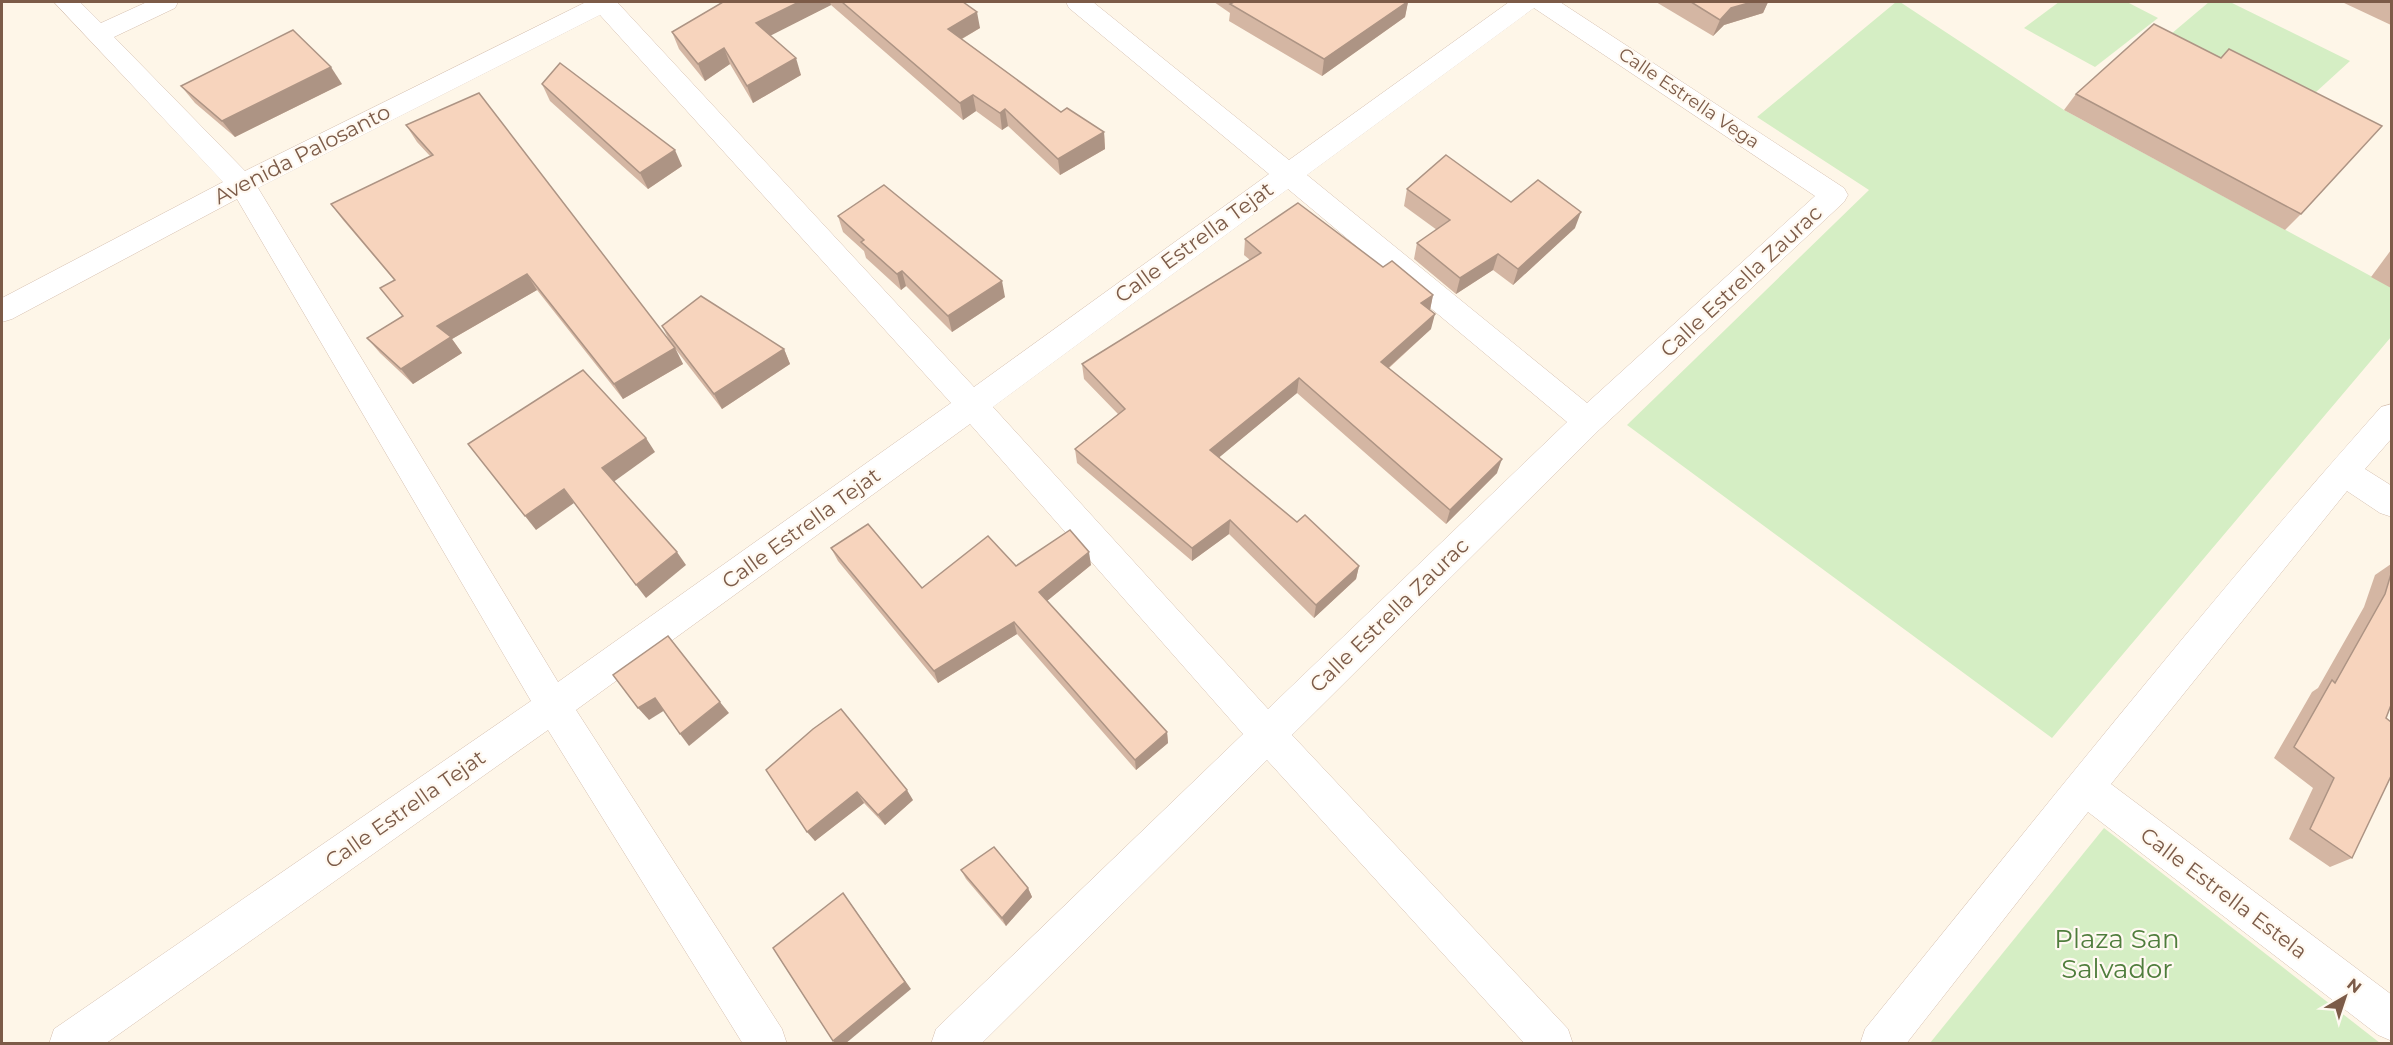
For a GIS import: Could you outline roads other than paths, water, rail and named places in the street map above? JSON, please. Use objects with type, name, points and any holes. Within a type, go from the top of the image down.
[{"type":"street","points":[[66,2],[242,184],[554,706],[767,1044]]},
{"type":"street","points":[[97,35],[166,2]]},
{"type":"street","points":[[604,2],[972,405],[1267,734],[1553,1044]]},
{"type":"street","name":"Avenida Palosanto","points":[[2,311],[242,184],[604,2]]},
{"type":"street","points":[[1078,2],[1588,421]]},
{"type":"street","name":"Calle Estrella Tejat","points":[[69,1044],[554,706],[1525,2]]},
{"type":"street","name":"Calle Estrella Vega","points":[[1543,2],[1834,195]]},
{"type":"street","name":"Calle Estrella Zaurac","points":[[951,1044],[1588,421],[1834,195]]},
{"type":"street","points":[[1880,1044],[2085,787],[2391,416]]},
{"type":"street","points":[[2343,472],[2391,503]]},
{"type":"street","name":"Calle Estrella Estela","points":[[2085,787],[2391,1021]]},
{"type":"park label","name":"Plaza San Salvador","points":[[2117,954]]}]
